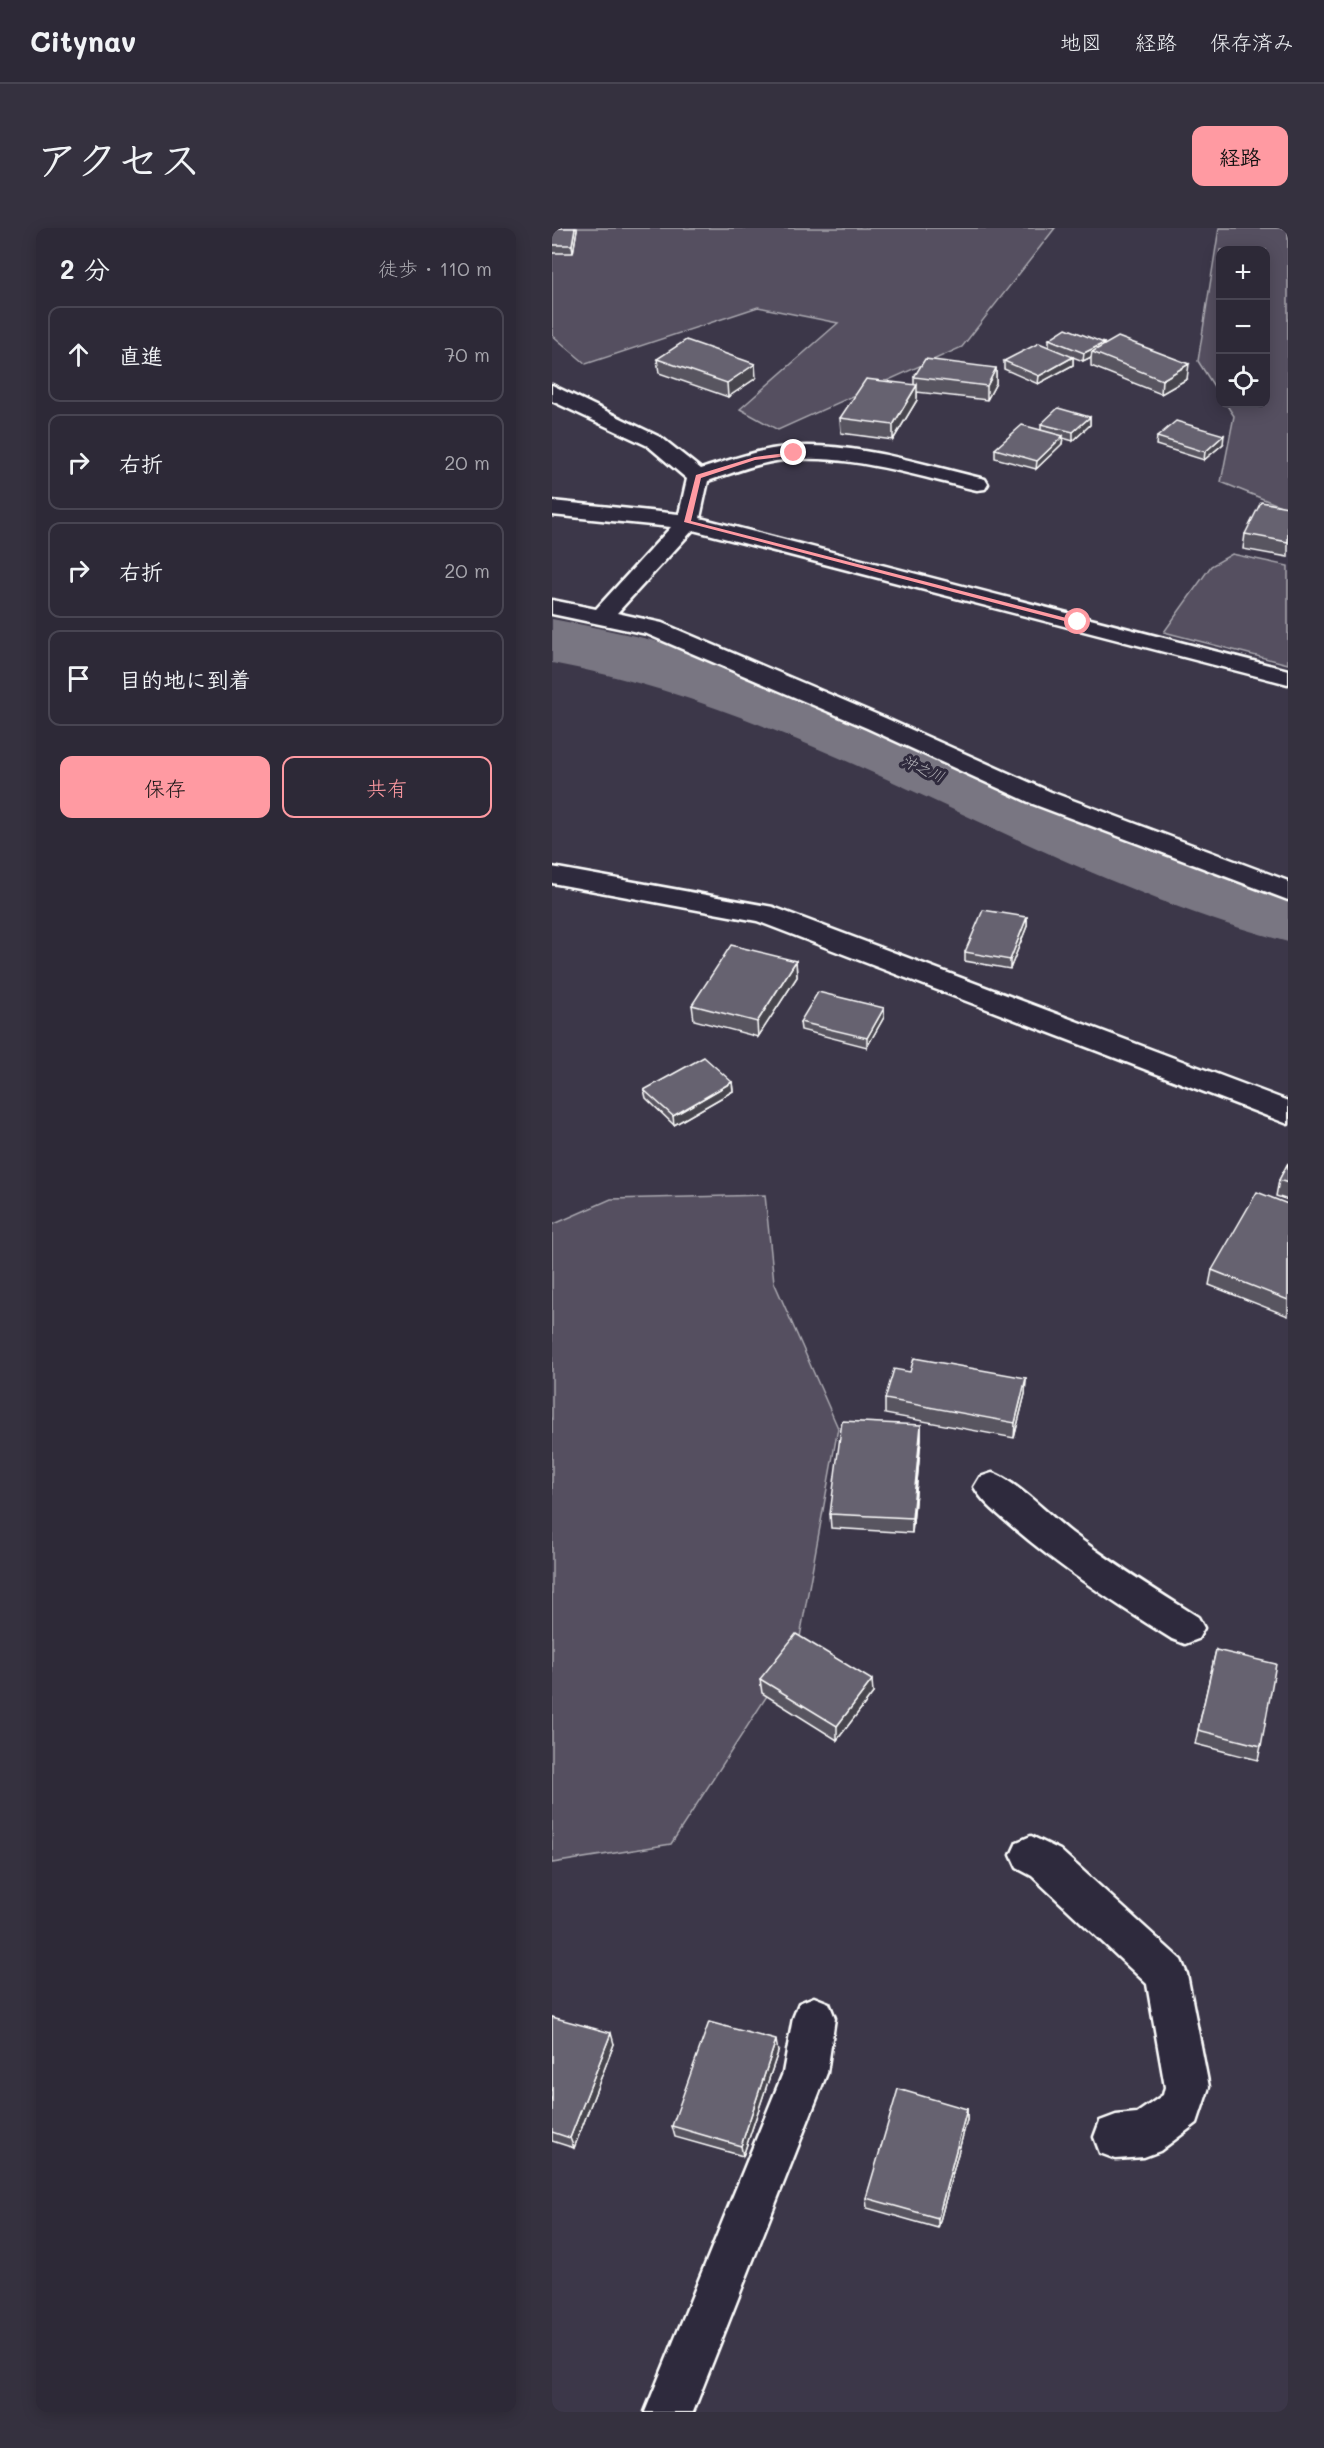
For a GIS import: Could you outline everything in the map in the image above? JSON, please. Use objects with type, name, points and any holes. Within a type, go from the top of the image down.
[{"type":"street","points":[[552,391],[555,395],[654,442],[698,477]]},
{"type":"street","points":[[698,477],[755,459],[794,453],[826,454],[977,484]]},
{"type":"street","points":[[602,616],[688,522],[698,477]]},
{"type":"street","points":[[552,508],[688,522],[1288,677]]},
{"type":"street","points":[[552,607],[654,628],[876,723],[1042,798],[1288,891]]},
{"type":"street","points":[[552,875],[763,913],[1288,1113]]},
{"type":"street","points":[[992,1487],[1030,1524],[1132,1595],[1185,1628]]},
{"type":"street","points":[[1031,1855],[1046,1863],[1166,1974],[1187,2087],[1182,2108],[1144,2135],[1116,2137]]},
{"type":"street","points":[[669,2412],[805,2073],[814,2018]]},
{"type":"shaded area","points":[[561,228],[1055,228],[962,347],[778,430],[740,409],[838,323],[758,307],[586,364],[552,335],[552,255]]},
{"type":"shaded area","points":[[1219,228],[1288,228],[1288,509],[1221,482],[1234,416],[1229,408],[1270,408],[1270,246],[1216,246]]},
{"type":"shaded area","points":[[1216,247],[1216,390],[1198,361]]},
{"type":"shaded area","points":[[1232,554],[1288,566],[1288,664],[1164,632],[1211,566]]},
{"type":"shaded area","points":[[765,1195],[774,1282],[838,1428],[798,1648],[671,1844],[552,1863],[552,1225],[611,1199]]},
{"type":"building","points":[[552,228],[575,228],[572,245],[552,245]]},
{"type":"building","points":[[1066,328],[1104,343],[1084,353],[1049,339]]},
{"type":"building","points":[[1118,337],[1189,364],[1162,380],[1092,352]]},
{"type":"building","points":[[686,340],[755,364],[727,383],[657,359]]},
{"type":"building","points":[[1039,343],[1073,357],[1039,376],[1004,361]]},
{"type":"building","points":[[925,359],[996,368],[987,386],[914,377]]},
{"type":"building","points":[[866,379],[917,385],[893,425],[840,418]]},
{"type":"building","points":[[1058,408],[1090,417],[1073,432],[1041,424]]},
{"type":"building","points":[[1176,421],[1224,435],[1205,452],[1157,437]]},
{"type":"building","points":[[1022,425],[1063,436],[1037,461],[995,449]]},
{"type":"building","points":[[1261,502],[1288,507],[1288,542],[1245,534]]},
{"type":"building","points":[[983,910],[1027,917],[1010,960],[965,952]]},
{"type":"building","points":[[731,945],[796,961],[757,1022],[692,1005]]},
{"type":"building","points":[[818,992],[884,1008],[867,1038],[800,1022]]},
{"type":"building","points":[[704,1057],[732,1082],[673,1116],[644,1090]]},
{"type":"building","points":[[1288,1163],[1288,1183],[1279,1180]]},
{"type":"building","points":[[1257,1192],[1288,1204],[1288,1300],[1212,1270]]},
{"type":"building","points":[[914,1358],[1026,1378],[1015,1423],[885,1399],[894,1369],[910,1372]]},
{"type":"building","points":[[842,1421],[921,1425],[912,1518],[830,1514]]},
{"type":"building","points":[[796,1634],[872,1680],[837,1726],[760,1679]]},
{"type":"building","points":[[1216,1650],[1276,1664],[1261,1746],[1198,1730]]},
{"type":"building","points":[[552,2017],[611,2033],[570,2138],[552,2132]]},
{"type":"building","points":[[709,2022],[776,2040],[741,2146],[672,2126]]},
{"type":"building","points":[[898,2089],[967,2109],[938,2218],[866,2198]]},
{"type":"waterway","name":"沖之川","points":[[552,641],[596,649],[757,696],[864,740],[1064,831],[1197,885],[1288,915]]},
{"type":"route","points":[[794,453],[755,459],[698,477],[688,522],[1078,622]]}]
